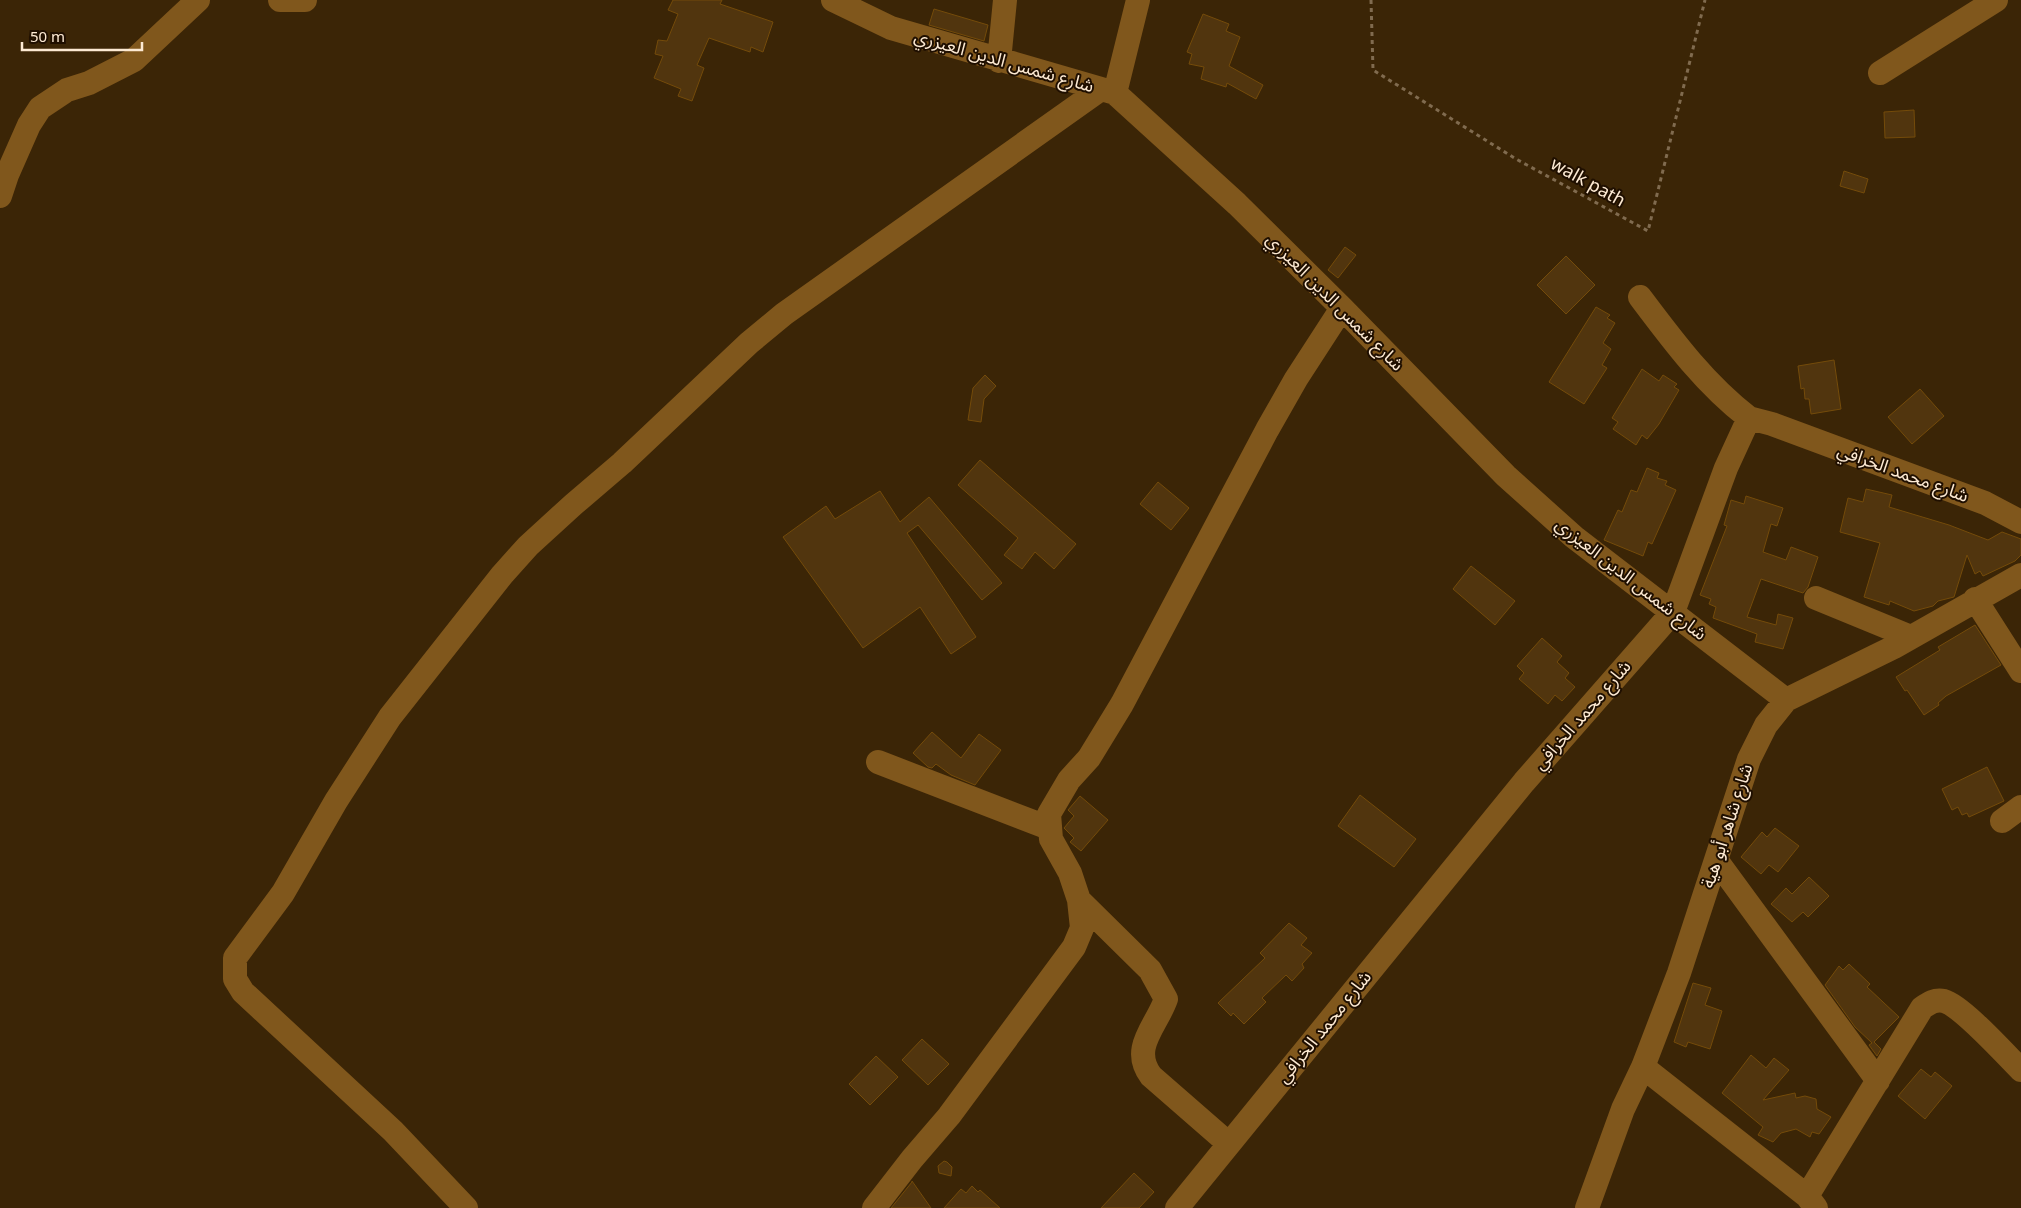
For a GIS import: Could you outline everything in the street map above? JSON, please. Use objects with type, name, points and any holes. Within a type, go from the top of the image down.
[{"type":"street","points":[[0,196],[7,174],[29,125],[40,108],[68,90],[89,83],[134,60],[198,0]]},
{"type":"street","points":[[280,0],[306,0]]},
{"type":"street","name":"شارع شمس الدين العيزري","points":[[833,0],[891,28],[999,61],[1108,91],[1237,204],[1342,308],[1506,476],[1574,537],[1633,585],[1673,612],[1786,700]]},
{"type":"street","points":[[999,61],[1005,0]]},
{"type":"street","points":[[466,1208],[393,1131],[243,992],[235,978],[235,958],[283,893],[336,801],[390,717],[502,575],[528,546],[622,463],[749,343],[784,314],[1108,91],[1138,0]]},
{"type":"street","points":[[1880,74],[1996,0]]},
{"type":"street","points":[[1640,297],[1690,363],[1730,403],[1749,418]]},
{"type":"street","points":[[874,1208],[973,1084],[1074,947],[1082,928],[1079,900],[1070,873],[1051,839],[1049,814],[1056,799],[1069,780],[1089,758],[1122,704],[1267,430],[1342,308]]},
{"type":"street","name":"شارع محمد الخرافي","points":[[1177,1208],[1524,782],[1673,612],[1726,468],[1749,418],[1772,424],[1985,502],[2021,522]]},
{"type":"street","name":"شارع شاهر أبو هية","points":[[1587,1208],[1623,1109],[1643,1067],[1679,973],[1749,759],[1766,724],[1786,700],[1911,637],[1975,599],[2021,575]]},
{"type":"street","points":[[1816,598],[1911,637]]},
{"type":"street","points":[[1975,599],[2021,671]]},
{"type":"street","points":[[878,762],[1049,828]]},
{"type":"street","points":[[2002,821],[2021,807]]},
{"type":"street","points":[[1717,860],[1878,1081]]},
{"type":"street","points":[[1079,900],[1150,970],[1166,999],[1141,1053],[1143,1065],[1151,1076],[1229,1144]]},
{"type":"street","points":[[1643,1067],[1812,1202],[1878,1081],[1922,1008],[1935,1001],[1943,1001],[1958,1009],[2021,1070]]},
{"type":"path","name":"walk path","points":[[1371,0],[1373,70],[1516,158],[1648,231],[1705,0]]},
{"type":"building","points":[[673,0],[722,0],[720,4],[773,22],[763,52],[751,47],[750,52],[709,38],[697,65],[704,68],[692,101],[678,96],[681,89],[654,78],[663,56],[655,54],[658,40],[667,41],[678,14],[668,10]]},
{"type":"building","points":[[934,9],[988,25],[984,41],[929,25]]},
{"type":"building","points":[[1203,14],[1229,24],[1226,31],[1240,37],[1229,66],[1263,85],[1256,99],[1227,83],[1226,87],[1201,79],[1204,67],[1189,64],[1192,54],[1187,52]]},
{"type":"building","points":[[1914,110],[1915,137],[1885,138],[1884,112]]},
{"type":"building","points":[[1844,171],[1868,179],[1864,193],[1840,186]]},
{"type":"building","points":[[1345,247],[1356,255],[1338,278],[1328,270]]},
{"type":"building","points":[[1566,256],[1595,285],[1566,314],[1537,285]]},
{"type":"building","points":[[1596,307],[1610,315],[1607,318],[1615,323],[1603,343],[1611,349],[1602,365],[1607,368],[1584,404],[1549,382]]},
{"type":"building","points":[[1834,360],[1841,409],[1811,414],[1809,399],[1805,399],[1804,388],[1801,389],[1798,366]]},
{"type":"building","points":[[1642,369],[1659,381],[1663,375],[1677,384],[1674,387],[1679,390],[1659,424],[1647,439],[1642,435],[1636,445],[1613,429],[1618,422],[1612,418]]},
{"type":"building","points":[[985,375],[996,386],[984,399],[981,422],[968,420],[973,388]]},
{"type":"building","points":[[1920,389],[1944,416],[1912,444],[1888,417]]},
{"type":"building","points":[[980,460],[1076,544],[1054,569],[1035,552],[1022,569],[1004,555],[1018,538],[958,485]]},
{"type":"building","points":[[1647,468],[1659,473],[1657,478],[1667,481],[1665,485],[1676,490],[1652,544],[1648,542],[1643,556],[1604,540],[1618,510],[1622,512],[1631,490],[1637,492]]},
{"type":"building","points":[[1158,482],[1189,508],[1171,530],[1140,504]]},
{"type":"building","points":[[1866,489],[1892,495],[1889,507],[1949,525],[1988,540],[2002,532],[2021,539],[2021,555],[2015,561],[1983,576],[1980,571],[1975,574],[1967,555],[1954,597],[1938,601],[1933,606],[1914,611],[1890,601],[1889,605],[1864,597],[1880,543],[1840,532],[1848,498],[1863,502]]},
{"type":"building","points":[[880,491],[900,522],[929,497],[1002,583],[982,600],[918,525],[907,533],[976,637],[951,654],[920,607],[863,648],[783,537],[826,506],[835,519]]},
{"type":"building","points":[[1746,496],[1783,508],[1777,526],[1771,524],[1763,552],[1786,560],[1791,547],[1818,557],[1808,587],[1803,593],[1761,579],[1747,617],[1776,625],[1778,614],[1793,618],[1783,649],[1755,642],[1757,634],[1713,618],[1716,607],[1709,604],[1711,599],[1700,595],[1727,526],[1724,525],[1731,500],[1744,504]]},
{"type":"building","points":[[1471,566],[1515,601],[1495,625],[1453,589]]},
{"type":"building","points":[[1975,625],[2001,665],[1946,696],[1938,703],[1939,705],[1924,715],[1896,677],[1940,650],[1938,647]]},
{"type":"building","points":[[1542,638],[1562,656],[1557,662],[1569,673],[1565,678],[1575,687],[1562,701],[1555,695],[1548,704],[1519,679],[1524,673],[1517,666]]},
{"type":"building","points":[[932,732],[961,758],[979,734],[1001,750],[975,785],[951,775],[936,764],[932,768],[928,767],[913,753]]},
{"type":"building","points":[[1987,767],[2004,801],[1969,817],[1967,813],[1962,815],[1958,807],[1952,810],[1942,789]]},
{"type":"building","points":[[1360,795],[1416,839],[1394,867],[1338,826]]},
{"type":"building","points":[[1080,796],[1108,820],[1081,851],[1070,842],[1074,838],[1064,828],[1074,816],[1068,810]]},
{"type":"building","points":[[1775,828],[1799,846],[1778,872],[1769,865],[1761,874],[1741,857],[1762,832],[1767,837]]},
{"type":"building","points":[[1809,877],[1829,896],[1808,917],[1803,912],[1792,922],[1771,904],[1786,888],[1792,894]]},
{"type":"building","points":[[1289,923],[1307,938],[1301,945],[1312,953],[1302,964],[1304,968],[1292,981],[1286,975],[1262,998],[1266,1002],[1244,1024],[1233,1013],[1231,1016],[1218,1003],[1265,958],[1260,953]]},
{"type":"building","points":[[1849,964],[1870,984],[1867,987],[1899,1017],[1874,1042],[1881,1049],[1877,1056],[1869,1045],[1872,1043],[1855,1027],[1825,985],[1839,966],[1843,970]]},
{"type":"building","points":[[1693,983],[1711,988],[1705,1005],[1722,1011],[1710,1049],[1688,1042],[1686,1047],[1674,1042]]},
{"type":"building","points":[[922,1039],[949,1064],[928,1085],[902,1060]]},
{"type":"building","points":[[1751,1055],[1766,1068],[1774,1058],[1789,1070],[1763,1100],[1795,1093],[1796,1098],[1805,1096],[1816,1099],[1817,1109],[1831,1117],[1819,1134],[1812,1132],[1810,1137],[1796,1129],[1781,1133],[1773,1142],[1758,1135],[1763,1127],[1722,1093]]},
{"type":"building","points":[[876,1056],[898,1077],[870,1105],[849,1084]]},
{"type":"building","points":[[1921,1069],[1931,1077],[1935,1072],[1952,1086],[1925,1119],[1898,1096]]},
{"type":"building","points":[[944,1161],[952,1167],[951,1176],[939,1173],[938,1166]]},
{"type":"building","points":[[1134,1173],[1154,1192],[1139,1208],[1101,1208]]},
{"type":"building","points":[[912,1182],[931,1208],[891,1208]]},
{"type":"building","points":[[972,1186],[978,1192],[980,1190],[1000,1208],[944,1208],[961,1189],[966,1193]]}]
